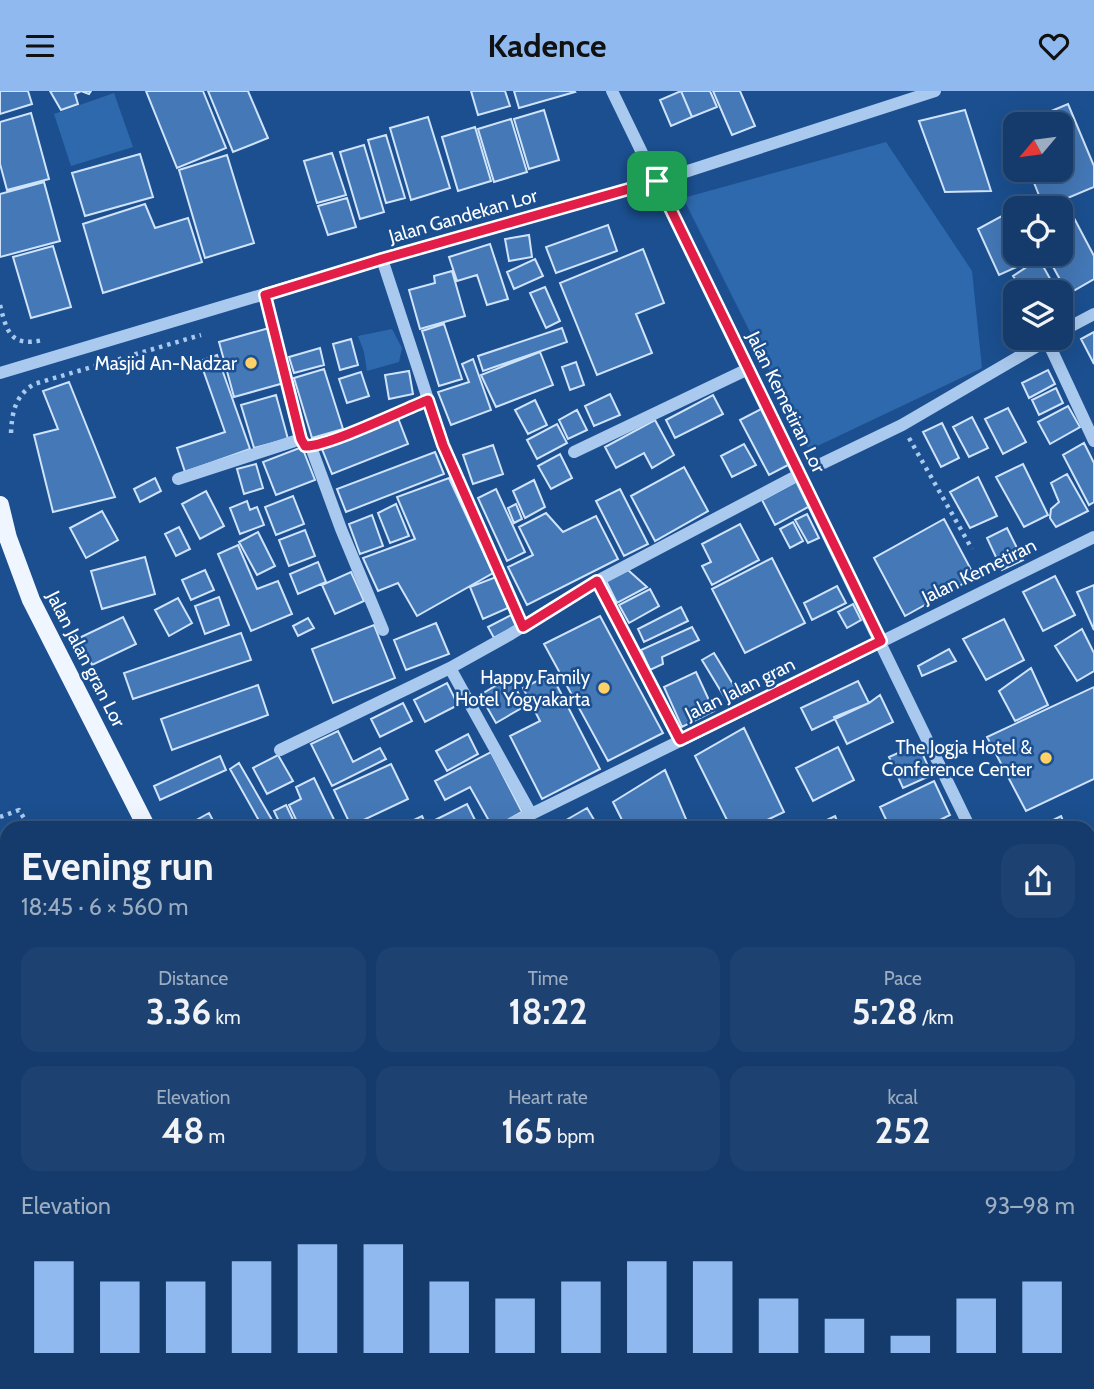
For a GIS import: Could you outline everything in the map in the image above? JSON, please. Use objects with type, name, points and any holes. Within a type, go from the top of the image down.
[{"type":"main road","name":"Jalan Jalan gran Lor","points":[[0,505],[8,538],[31,600],[143,821]]},
{"type":"street","name":"Jalan Kemetiran Lor","points":[[612,91],[967,821]]},
{"type":"street","name":"Jalan Gandekan Lor","points":[[0,373],[382,259],[657,181],[935,91]]},
{"type":"street","points":[[382,259],[443,445],[523,627]]},
{"type":"street","points":[[265,295],[306,443],[383,630]]},
{"type":"street","points":[[1073,326],[1094,314]]},
{"type":"street","points":[[819,465],[902,425],[1030,350]]},
{"type":"street","points":[[1054,350],[1094,441]]},
{"type":"street","points":[[574,452],[748,369]]},
{"type":"street","points":[[178,479],[306,443],[428,400]]},
{"type":"street","points":[[281,750],[450,668],[597,581],[800,474]]},
{"type":"street","name":"Jalan Kemetiran","points":[[881,641],[1094,537]]},
{"type":"street","points":[[597,581],[680,740]]},
{"type":"street","name":"Jalan Jalan gran","points":[[517,821],[881,641]]},
{"type":"street","points":[[450,668],[531,814]]},
{"type":"path","points":[[0,308],[10,335],[25,342],[44,339]]},
{"type":"path","points":[[11,433],[13,410],[28,388],[34,384],[201,335]]},
{"type":"path","points":[[902,425],[972,549]]},
{"type":"path","points":[[0,817],[19,810],[26,821]]},
{"type":"shaded area","points":[[114,93],[133,147],[71,166],[54,114]]},
{"type":"shaded area","points":[[886,142],[972,271],[982,368],[809,450],[683,198]]},
{"type":"shaded area","points":[[392,329],[402,348],[399,362],[367,371],[358,336]]},
{"type":"building","points":[[0,91],[28,91],[32,104],[0,114]]},
{"type":"building","points":[[50,91],[81,91],[75,94],[78,104],[61,110]]},
{"type":"building","points":[[146,91],[203,91],[226,148],[177,168]]},
{"type":"building","points":[[208,91],[248,91],[268,138],[233,152]]},
{"type":"building","points":[[471,91],[505,91],[510,106],[478,115]]},
{"type":"building","points":[[514,91],[574,91],[575,92],[519,108]]},
{"type":"building","points":[[681,91],[710,91],[717,107],[692,117]]},
{"type":"building","points":[[681,91],[692,117],[671,126],[660,100]]},
{"type":"building","points":[[713,91],[740,91],[755,126],[732,135]]},
{"type":"building","points":[[1068,104],[1071,112],[1049,112]]},
{"type":"building","points":[[544,110],[559,160],[529,169],[514,119]]},
{"type":"building","points":[[965,110],[991,191],[945,192],[919,121]]},
{"type":"building","points":[[31,113],[49,179],[7,190],[0,164],[0,122]]},
{"type":"building","points":[[1073,116],[1094,166],[1094,187],[1073,196],[1039,196],[1034,182],[1073,182]]},
{"type":"building","points":[[428,117],[450,188],[411,200],[390,128]]},
{"type":"building","points":[[511,119],[527,172],[494,182],[478,129]]},
{"type":"building","points":[[475,127],[491,181],[458,191],[442,137]]},
{"type":"building","points":[[386,135],[405,198],[386,203],[368,140]]},
{"type":"building","points":[[364,145],[384,212],[360,219],[340,152]]},
{"type":"building","points":[[332,153],[346,195],[317,203],[304,161]]},
{"type":"building","points":[[140,154],[153,197],[85,216],[72,173]]},
{"type":"building","points":[[227,155],[254,243],[205,258],[179,170]]},
{"type":"building","points":[[44,182],[60,241],[0,257],[0,194]]},
{"type":"building","points":[[347,198],[356,227],[328,235],[318,206]]},
{"type":"building","points":[[145,204],[155,228],[188,218],[202,262],[103,293],[83,224]]},
{"type":"building","points":[[1003,215],[1003,266],[1019,266],[999,275],[978,229]]},
{"type":"building","points":[[1073,219],[1094,256],[1094,279],[1073,291],[1073,280],[1060,280],[1053,266],[1073,266]]},
{"type":"building","points":[[608,225],[617,251],[556,273],[546,247]]},
{"type":"building","points":[[529,235],[532,257],[509,261],[505,239]]},
{"type":"building","points":[[490,244],[508,299],[487,305],[477,275],[457,281],[449,257]]},
{"type":"building","points":[[53,246],[71,307],[31,318],[13,257]]},
{"type":"building","points":[[643,249],[664,303],[636,314],[652,353],[597,375],[560,283]]},
{"type":"building","points":[[535,259],[543,276],[514,289],[507,272]]},
{"type":"building","points":[[1028,266],[1043,266],[1051,280],[1016,280],[1013,276]]},
{"type":"building","points":[[452,271],[465,316],[420,329],[409,290],[435,283],[434,276]]},
{"type":"building","points":[[545,287],[560,321],[546,328],[530,293]]},
{"type":"building","points":[[444,324],[462,379],[439,386],[422,331]]},
{"type":"building","name":"Masjid An-Nadzar","points":[[269,328],[284,383],[234,397],[219,342]]},
{"type":"building","points":[[562,328],[567,342],[483,371],[478,356]]},
{"type":"building","points":[[1094,332],[1094,364],[1081,339]]},
{"type":"building","points":[[351,339],[358,365],[340,370],[333,344]]},
{"type":"building","points":[[320,348],[324,365],[294,373],[289,357]]},
{"type":"building","points":[[540,352],[553,385],[496,407],[481,375]]},
{"type":"building","points":[[217,355],[250,449],[185,472],[177,448],[225,432],[200,361]]},
{"type":"building","points":[[473,359],[491,410],[451,425],[438,392],[469,382],[462,364]]},
{"type":"building","points":[[576,362],[584,385],[570,390],[562,367]]},
{"type":"building","points":[[324,369],[343,429],[312,438],[294,378]]},
{"type":"building","points":[[1048,370],[1055,384],[1029,398],[1022,383]]},
{"type":"building","points":[[409,371],[413,394],[389,399],[385,375]]},
{"type":"building","points":[[361,372],[369,396],[347,403],[339,379]]},
{"type":"building","points":[[69,382],[115,497],[53,512],[34,435],[58,429],[43,391]]},
{"type":"building","points":[[1056,388],[1063,403],[1039,415],[1032,400]]},
{"type":"building","points":[[610,394],[620,415],[594,426],[585,406]]},
{"type":"building","points":[[276,395],[288,439],[254,448],[241,405]]},
{"type":"building","points":[[713,395],[723,414],[675,438],[666,420]]},
{"type":"building","points":[[535,400],[547,425],[528,434],[515,410]]},
{"type":"building","points":[[1068,406],[1080,427],[1050,444],[1038,422]]},
{"type":"building","points":[[1008,408],[1026,442],[1003,454],[985,419]]},
{"type":"building","points":[[761,409],[790,464],[769,475],[740,420]]},
{"type":"building","points":[[577,410],[587,430],[568,439],[559,420]]},
{"type":"building","points":[[972,417],[988,448],[969,457],[953,427]]},
{"type":"building","points":[[398,418],[408,444],[332,474],[322,449]]},
{"type":"building","points":[[655,420],[674,455],[652,468],[644,453],[616,468],[605,447]]},
{"type":"building","points":[[942,423],[959,458],[941,467],[923,432]]},
{"type":"building","points":[[557,424],[567,443],[537,459],[527,440]]},
{"type":"building","points":[[1084,443],[1094,463],[1094,502],[1089,505],[1063,455]]},
{"type":"building","points":[[744,444],[756,465],[732,477],[721,456]]},
{"type":"building","points":[[493,445],[503,474],[473,484],[463,455]]},
{"type":"building","points":[[302,447],[315,480],[276,495],[263,462]]},
{"type":"building","points":[[435,452],[444,474],[346,512],[337,489]]},
{"type":"building","points":[[560,454],[572,478],[551,489],[538,466]]},
{"type":"building","points":[[256,464],[263,488],[244,494],[237,469]]},
{"type":"building","points":[[1023,464],[1048,515],[1024,527],[996,477]]},
{"type":"building","points":[[684,467],[708,511],[655,541],[631,496]]},
{"type":"building","points":[[1067,474],[1088,511],[1056,527],[1050,518],[1051,509],[1059,502],[1051,483]]},
{"type":"building","points":[[978,477],[997,516],[970,528],[950,492]]},
{"type":"building","points":[[155,478],[161,491],[140,502],[134,489]]},
{"type":"building","points":[[449,478],[493,573],[417,616],[398,583],[378,591],[363,558],[415,539],[397,497]]},
{"type":"building","points":[[534,480],[545,507],[525,518],[513,491]]},
{"type":"building","points":[[797,481],[810,506],[775,525],[762,500]]},
{"type":"building","points":[[496,489],[525,552],[507,561],[478,498]]},
{"type":"building","points":[[620,489],[648,544],[624,556],[596,501]]},
{"type":"building","points":[[206,491],[224,526],[200,539],[182,504]]},
{"type":"building","points":[[293,496],[304,524],[276,535],[265,507]]},
{"type":"building","points":[[247,501],[250,510],[257,507],[264,525],[240,534],[230,508]]},
{"type":"building","points":[[396,504],[409,536],[390,543],[378,513]]},
{"type":"building","points":[[516,504],[522,519],[514,523],[508,508]]},
{"type":"building","points":[[102,511],[118,540],[86,558],[70,528]]},
{"type":"building","points":[[546,513],[563,532],[596,516],[618,559],[527,605],[508,567],[533,555],[519,527]]},
{"type":"building","points":[[807,514],[819,538],[808,543],[795,520]]},
{"type":"building","points":[[372,515],[383,546],[360,554],[349,524]]},
{"type":"building","points":[[944,519],[975,577],[905,616],[874,558]]},
{"type":"building","points":[[793,522],[803,541],[790,548],[780,529]]},
{"type":"building","points":[[740,524],[759,560],[712,585],[702,566],[711,562],[702,544]]},
{"type":"building","points":[[179,527],[190,549],[176,556],[165,534]]},
{"type":"building","points":[[1007,528],[1023,560],[1002,570],[987,538]]},
{"type":"building","points":[[305,530],[315,556],[289,566],[279,540]]},
{"type":"building","points":[[258,532],[275,566],[257,575],[239,542]]},
{"type":"building","points":[[238,545],[257,589],[278,581],[292,614],[251,631],[218,554]]},
{"type":"building","points":[[145,557],[155,594],[102,609],[91,571]]},
{"type":"building","points":[[772,558],[805,623],[745,653],[712,589]]},
{"type":"building","points":[[318,562],[326,582],[298,594],[290,574]]},
{"type":"building","points":[[205,570],[214,590],[191,600],[182,580]]},
{"type":"building","points":[[628,570],[647,587],[617,603],[606,581]]},
{"type":"building","points":[[351,572],[364,601],[335,614],[322,585]]},
{"type":"building","points":[[1055,576],[1075,615],[1043,631],[1023,592]]},
{"type":"building","points":[[496,577],[508,608],[483,619],[470,587]]},
{"type":"building","points":[[1094,585],[1094,630],[1077,592]]},
{"type":"building","points":[[837,586],[846,603],[812,620],[804,603]]},
{"type":"building","points":[[650,589],[659,606],[629,623],[619,605]]},
{"type":"building","points":[[219,597],[229,625],[205,634],[195,606]]},
{"type":"building","points":[[178,598],[192,623],[169,636],[155,610]]},
{"type":"building","points":[[853,604],[861,620],[847,628],[838,612]]},
{"type":"building","points":[[681,607],[688,621],[644,642],[638,629]]},
{"type":"building","points":[[511,615],[516,626],[494,638],[488,627]]},
{"type":"building","name":"Happy Family Hotel Yogyakarta","points":[[600,616],[663,733],[608,761],[544,644]]},
{"type":"building","points":[[123,617],[136,644],[92,665],[79,638]]},
{"type":"building","points":[[308,618],[314,628],[298,636],[293,626]]},
{"type":"building","points":[[1004,619],[1024,660],[986,680],[963,639]]},
{"type":"building","points":[[436,623],[449,654],[406,670],[394,640]]},
{"type":"building","points":[[374,625],[395,678],[333,703],[312,649]]},
{"type":"building","points":[[692,627],[699,640],[662,657],[663,664],[650,670],[641,650]]},
{"type":"building","points":[[1082,629],[1094,653],[1094,671],[1077,681],[1055,646]]},
{"type":"building","points":[[241,633],[251,660],[133,699],[124,673]]},
{"type":"building","points":[[949,649],[956,661],[922,676],[918,666]]},
{"type":"building","points":[[714,653],[740,696],[728,703],[702,660]]},
{"type":"building","points":[[1031,668],[1048,705],[1015,721],[999,691]]},
{"type":"building","points":[[696,672],[714,711],[682,727],[664,687]]},
{"type":"building","points":[[551,674],[600,769],[542,799],[510,736],[540,721],[523,688]]},
{"type":"building","points":[[510,677],[525,706],[496,723],[480,695]]},
{"type":"building","points":[[858,681],[869,703],[812,730],[801,708]]},
{"type":"building","points":[[447,683],[458,705],[425,722],[414,700]]},
{"type":"building","points":[[258,685],[268,715],[172,750],[161,719]]},
{"type":"building","name":"The Jogja Hotel & Conference Center","points":[[1094,687],[1094,779],[1026,811],[987,737]]},
{"type":"building","points":[[880,695],[893,722],[847,744],[834,717],[869,703]]},
{"type":"building","points":[[403,703],[412,721],[380,737],[371,719]]},
{"type":"building","points":[[744,728],[784,812],[765,821],[728,821],[695,756]]},
{"type":"building","points":[[338,731],[353,762],[380,748],[386,759],[332,786],[311,744]]},
{"type":"building","points":[[468,734],[478,754],[447,771],[436,751]]},
{"type":"building","points":[[918,744],[932,775],[903,788],[889,757]]},
{"type":"building","points":[[838,747],[854,780],[813,801],[796,768]]},
{"type":"building","points":[[491,752],[522,812],[506,821],[489,821],[470,787],[445,800],[435,781]]},
{"type":"building","points":[[278,755],[293,781],[267,794],[253,768]]},
{"type":"building","points":[[220,756],[226,770],[160,800],[154,786]]},
{"type":"building","points":[[239,763],[272,820],[259,821],[230,769]]},
{"type":"building","points":[[391,764],[408,799],[362,821],[349,821],[334,790]]},
{"type":"building","points":[[665,770],[686,819],[622,821],[613,802]]},
{"type":"building","points":[[314,778],[335,821],[297,821],[289,805],[301,799],[296,787]]},
{"type":"building","points":[[934,781],[950,815],[938,821],[887,821],[880,807]]},
{"type":"building","points":[[467,804],[476,821],[433,821]]},
{"type":"building","points":[[286,805],[294,821],[279,821],[274,811]]},
{"type":"building","points":[[587,808],[595,821],[564,821]]},
{"type":"building","points":[[209,813],[213,821],[195,821]]},
{"type":"building","points":[[422,816],[424,821],[412,821]]},
{"type":"building","points":[[835,816],[837,821],[825,821]]},
{"type":"place","name":"Masjid An-Nadzar","points":[[251,363]]},
{"type":"place","name":"Happy Family Hotel Yogyakarta","points":[[604,688]]},
{"type":"place","name":"The Jogja Hotel & Conference Center","points":[[1046,758]]},
{"type":"route","points":[[657,181],[881,641],[680,740],[597,581],[523,627],[443,445],[428,400],[334,439],[311,447],[305,446],[265,295],[657,181]]}]
